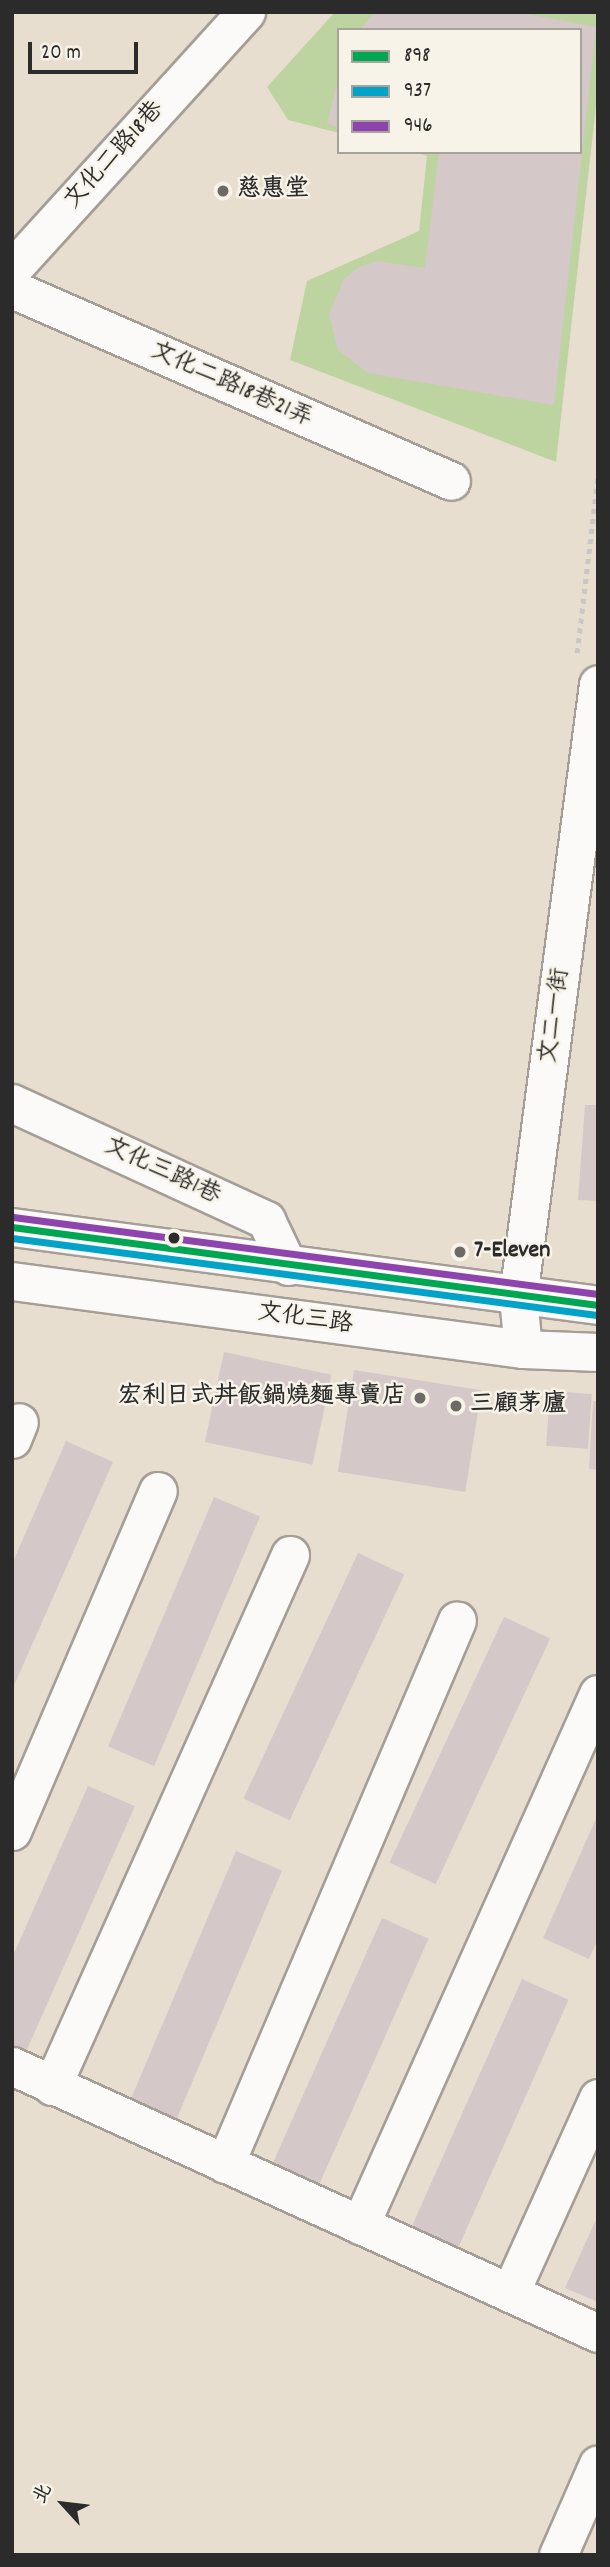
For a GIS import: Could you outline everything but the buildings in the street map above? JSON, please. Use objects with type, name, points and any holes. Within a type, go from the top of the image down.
[{"type":"street","name":"文化二路18巷","points":[[12,268],[246,12]]},
{"type":"street","name":"文化二路18巷21弄","points":[[12,289],[451,481]]},
{"type":"street","name":"文二一街","points":[[523,1349],[518,1297],[598,684]]},
{"type":"street","name":"文化三路1巷","points":[[12,1103],[266,1220],[288,1266]]},
{"type":"street","points":[[12,1227],[518,1297],[598,1304]]},
{"type":"street","name":"文化三路","points":[[12,1281],[523,1349],[598,1352]]},
{"type":"street","points":[[12,1830],[159,1491]]},
{"type":"street","points":[[52,2086],[290,1555]]},
{"type":"street","points":[[225,2164],[457,1620]]},
{"type":"street","points":[[360,2225],[598,1694]]},
{"type":"street","points":[[12,2066],[598,2333]]},
{"type":"street","points":[[510,2293],[598,2098]]},
{"type":"street","points":[[558,2555],[598,2464]]},
{"type":"green space","points":[[335,12],[598,12],[598,88],[556,462],[290,360],[307,281],[419,231],[427,156],[421,154],[582,154],[582,28],[337,28],[337,132],[288,120],[267,87]]},
{"type":"transit line","name":"946","points":[[13,1217],[598,1294]]},
{"type":"transit line","name":"898","points":[[12,1227],[598,1305]]},
{"type":"transit line","name":"937","points":[[12,1238],[597,1315]]},
{"type":"place","name":"慈惠堂","points":[[223,191]]},
{"type":"place","name":"7-Eleven","points":[[460,1252]]},
{"type":"place","name":"宏利日式丼飯鍋燒麵專賣店","points":[[420,1398]]},
{"type":"place","name":"三顧茅廬","points":[[456,1406]]}]
